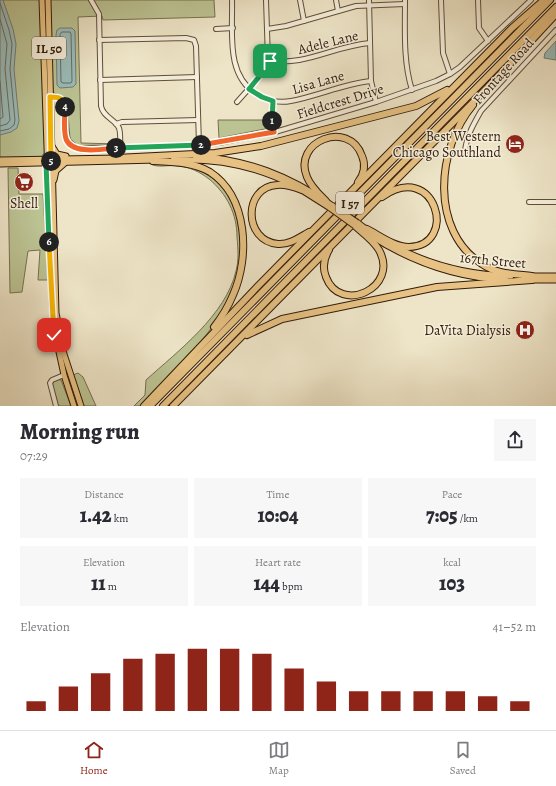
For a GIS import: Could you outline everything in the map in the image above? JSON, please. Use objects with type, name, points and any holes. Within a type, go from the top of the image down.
[{"type":"highway","points":[[144,406],[512,28],[544,0]]},
{"type":"highway","name":"I 57","points":[[150,406],[550,0]]},
{"type":"highway","name":"I 57","points":[[163,406],[556,7]]},
{"type":"highway","points":[[532,278],[500,272],[482,265],[461,245],[452,232],[448,219],[445,179],[451,146],[469,109],[556,14]]},
{"type":"highway","points":[[116,158],[215,153],[274,143],[416,106],[440,95],[463,78]]},
{"type":"highway","points":[[173,406],[494,81]]},
{"type":"highway","points":[[326,201],[310,184],[305,165],[310,149],[316,142],[326,137],[338,136],[349,140],[362,154],[364,163],[363,174],[349,195]]},
{"type":"highway","points":[[153,161],[188,164],[210,172],[225,185],[232,196],[242,223],[242,265],[234,295],[224,314],[193,354]]},
{"type":"highway","points":[[302,190],[277,185],[261,191],[255,198],[251,215],[255,231],[262,238],[277,244],[288,243],[310,232],[323,221]]},
{"type":"highway","points":[[367,229],[401,246],[409,247],[424,241],[435,230],[437,213],[434,204],[429,196],[421,192],[408,188],[402,189],[384,196],[372,204]]},
{"type":"highway","points":[[340,237],[328,251],[325,259],[324,268],[327,280],[334,288],[344,294],[353,296],[366,293],[375,287],[380,279],[383,268],[382,260],[374,244],[356,225]]},
{"type":"highway","points":[[233,345],[248,334],[265,325],[315,311],[437,287],[532,278]]},
{"type":"main road","name":"IL 50","points":[[42,0],[51,143],[49,161],[52,191],[56,313],[58,333],[66,374],[81,406]]},
{"type":"main road","name":"IL 50","points":[[48,0],[48,97],[53,324],[74,406]]},
{"type":"main road","points":[[51,143],[55,152],[61,155],[104,158]]},
{"type":"main road","name":"167th Street","points":[[0,164],[104,158],[179,156],[208,157],[239,162],[278,174],[304,186],[326,201],[331,207]]},
{"type":"main road","name":"167th Street","points":[[0,160],[49,161],[66,163],[208,161],[238,166],[276,177],[302,190],[331,207],[398,253],[436,269],[480,278],[532,278],[556,276]]},
{"type":"main road","points":[[52,191],[56,171],[66,163]]},
{"type":"main road","name":"167th Street","points":[[356,225],[367,229],[400,249],[438,265],[480,274],[556,280]]},
{"type":"street","points":[[91,0],[97,9],[102,110],[116,124],[119,130],[120,148]]},
{"type":"street","points":[[232,0],[234,63],[241,79],[249,89]]},
{"type":"street","points":[[237,102],[263,72],[268,60],[266,0]]},
{"type":"street","points":[[300,0],[304,21]]},
{"type":"street","points":[[336,0],[338,11]]},
{"type":"street","points":[[441,0],[443,53],[450,74]]},
{"type":"street","points":[[478,0],[479,28],[488,41]]},
{"type":"street","name":"Fieldcrest Drive","points":[[48,97],[60,98],[64,103],[66,139],[72,146],[80,149],[199,145],[274,132],[376,102],[436,81],[450,74],[488,41],[531,0]]},
{"type":"street","points":[[267,29],[282,27],[369,2],[405,2],[407,68],[412,90]]},
{"type":"street","points":[[369,2],[371,81],[376,102]]},
{"type":"street","points":[[216,29],[232,28]]},
{"type":"street","name":"Frontage Road","points":[[465,152],[466,143],[472,127],[481,111],[556,30]]},
{"type":"street","points":[[99,40],[186,38],[194,40],[196,46],[199,145]]},
{"type":"street","name":"Adele Lane","points":[[268,60],[292,62],[348,46],[370,43]]},
{"type":"street","points":[[100,80],[197,77]]},
{"type":"street","name":"Lisa Lane","points":[[249,89],[262,97],[273,101],[290,101],[347,84],[371,81]]},
{"type":"street","points":[[273,101],[272,114],[274,132]]},
{"type":"street","points":[[116,124],[122,122],[198,120]]},
{"type":"street","points":[[529,202],[556,202]]},
{"type":"street","points":[[56,406],[50,383],[52,380],[66,374]]},
{"type":"green space","points":[[0,0],[40,0],[45,152],[41,157],[0,158]]},
{"type":"green space","points":[[49,0],[214,0],[215,17],[103,20],[102,16],[78,17],[81,143],[118,144],[117,147],[80,147],[70,139],[67,100],[64,97],[52,92]]},
{"type":"green space","points":[[218,120],[269,120],[270,128],[219,138]]},
{"type":"green space","points":[[149,163],[168,163],[199,171],[212,178],[223,188],[231,201],[237,217],[241,252],[235,284],[221,314],[189,356],[140,406],[134,406],[145,395],[146,380],[199,331],[222,303],[231,287],[238,259],[237,229],[233,212],[221,191],[209,179],[195,170],[174,166],[156,166]]},
{"type":"green space","points":[[8,168],[18,168],[19,194],[43,194],[48,280],[38,280],[40,250],[28,251],[22,292],[10,293]]},
{"type":"green space","points":[[78,373],[83,377],[96,406],[82,406],[73,375]]},
{"type":"green space","points":[[57,379],[61,380],[71,406],[58,406],[52,384]]},
{"type":"water","points":[[0,0],[3,0],[13,29],[16,44],[14,69],[19,121],[17,128],[11,132],[0,135]]},
{"type":"water","points":[[60,28],[72,28],[75,31],[76,84],[73,87],[60,88],[57,85],[56,35],[57,30]]},
{"type":"water","points":[[556,41],[556,60],[544,58],[545,53]]},
{"type":"place","name":"Best Western Chicago Southland","points":[[515,144]]},
{"type":"place","name":"Shell","points":[[24,182]]},
{"type":"place","name":"DaVita Dialysis","points":[[525,330]]},
{"type":"route","points":[[54,335],[51,298],[46,163],[51,163],[50,97],[56,97],[63,100],[65,106],[66,139],[72,146],[77,148],[166,147],[219,143],[274,132],[272,122],[273,101],[258,95],[249,89],[260,77],[268,60],[270,61]]}]
